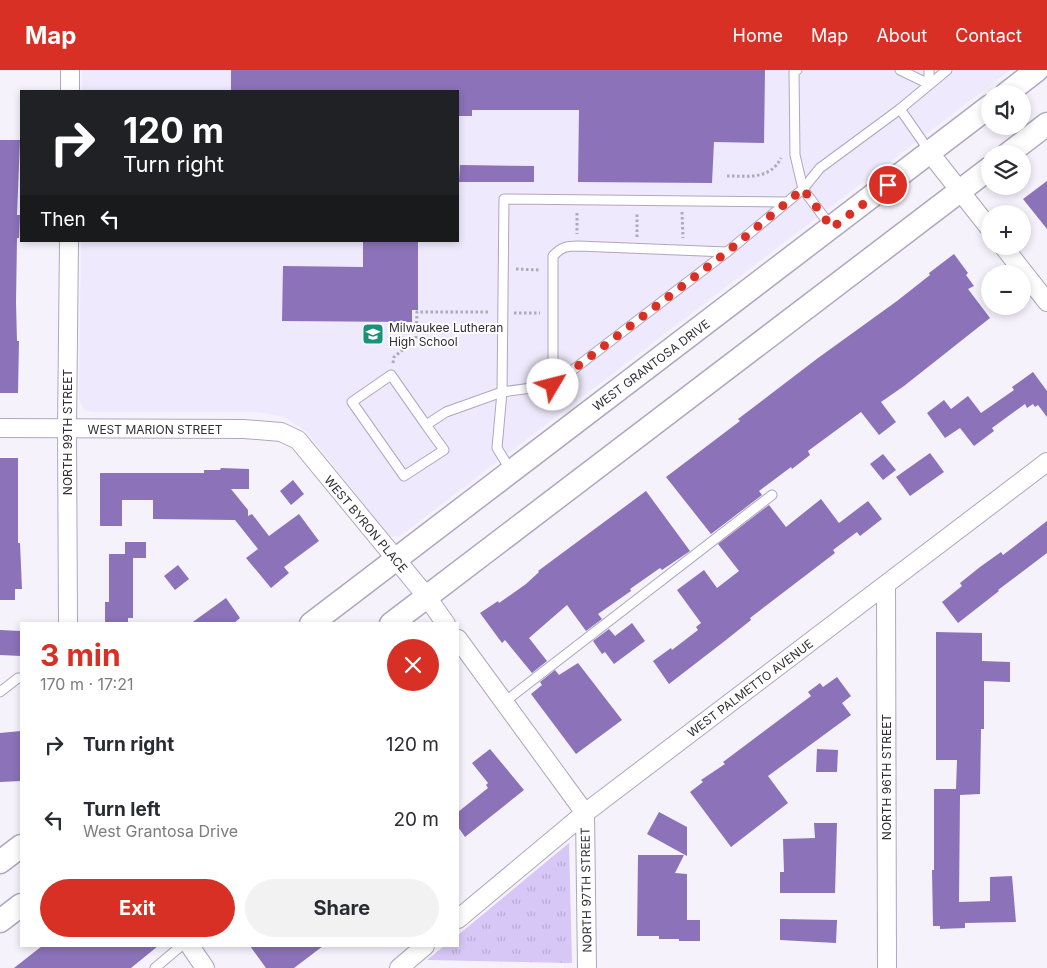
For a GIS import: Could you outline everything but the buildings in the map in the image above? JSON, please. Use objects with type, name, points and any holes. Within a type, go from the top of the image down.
[{"type":"street","points":[[70,70],[70,90]]},
{"type":"street","points":[[1018,85],[1037,70]]},
{"type":"street","name":"WEST GRANTOSA DRIVE","points":[[314,622],[981,113]]},
{"type":"street","points":[[1020,145],[1047,124]]},
{"type":"street","points":[[930,152],[981,218]]},
{"type":"street","points":[[394,622],[981,175]]},
{"type":"street","name":"NORTH 99TH STREET","points":[[68,622],[69,242]]},
{"type":"street","points":[[1010,255],[1047,302]]},
{"type":"street","name":"WEST MARION STREET","points":[[0,428],[244,429],[281,432]]},
{"type":"street","name":"WEST BYRON PLACE","points":[[281,432],[298,440],[427,597],[445,622]]},
{"type":"street","name":"WEST PALMETTO AVENUE","points":[[459,919],[585,813],[1047,462]]},
{"type":"street","name":"NORTH 96TH STREET","points":[[886,585],[887,968]]},
{"type":"street","points":[[459,640],[585,813]]},
{"type":"street","name":"NORTH 97TH STREET","points":[[585,813],[587,968]]},
{"type":"street","points":[[0,862],[20,847]]},
{"type":"street","points":[[0,921],[20,906]]},
{"type":"street","points":[[191,947],[205,968]]},
{"type":"street","points":[[399,968],[424,947]]},
{"type":"lane","points":[[797,70],[794,72],[795,155],[803,189],[832,228]]},
{"type":"lane","points":[[900,70],[929,84]]},
{"type":"lane","points":[[929,70],[929,84]]},
{"type":"lane","points":[[426,425],[446,412],[502,392],[553,385],[727,252],[803,189],[820,168],[900,109],[947,70]]},
{"type":"lane","points":[[900,109],[930,152]]},
{"type":"lane","points":[[512,471],[497,448],[502,392],[504,199],[786,202]]},
{"type":"lane","points":[[553,385],[553,256],[559,249],[568,246],[578,246],[727,252]]},
{"type":"lane","points":[[391,375],[426,425],[444,450],[404,476],[352,402],[391,375]]},
{"type":"lane","points":[[503,703],[772,495]]},
{"type":"lane","points":[[0,692],[20,678]]},
{"type":"lane","points":[[155,968],[180,947]]},
{"type":"path","points":[[726,176],[755,176],[769,173],[778,165],[783,154]]},
{"type":"path","points":[[577,200],[578,246]]},
{"type":"path","points":[[637,248],[638,201]]},
{"type":"path","points":[[682,201],[683,250]]},
{"type":"path","points":[[503,269],[553,270]]},
{"type":"path","points":[[391,375],[394,357],[416,339],[417,312],[553,314]]},
{"type":"shaded area","name":"Milwaukee Lutheran High School","points":[[82,70],[1010,70],[990,85],[981,85],[981,92],[398,536],[390,537],[306,431],[284,417],[258,412],[92,412],[84,410],[79,399],[81,242],[459,242],[459,90],[82,90]]},
{"type":"green space","points":[[569,843],[572,963],[427,960],[443,947],[459,947],[459,934]]},
{"type":"place","name":"Milwaukee Lutheran High School","points":[[373,334]]},
{"type":"route","points":[[553,385],[727,252],[803,189],[832,228],[888,185]]}]
